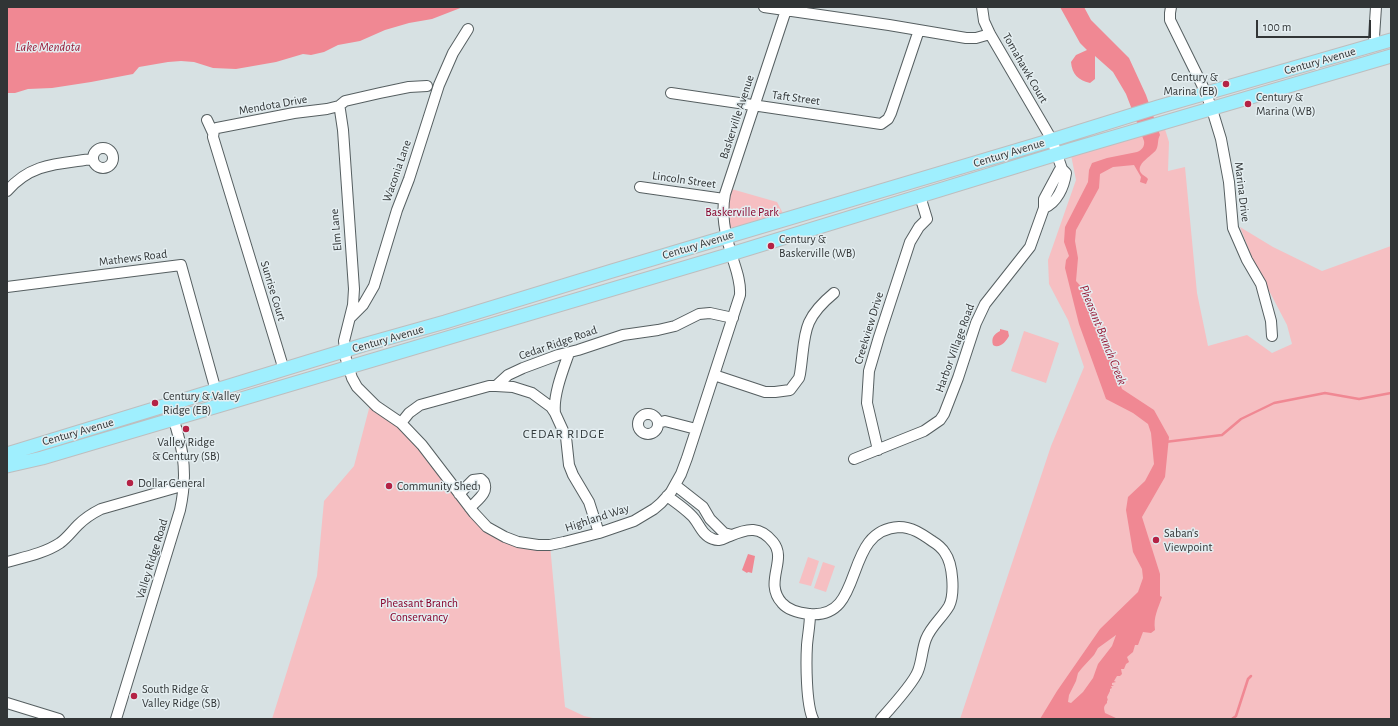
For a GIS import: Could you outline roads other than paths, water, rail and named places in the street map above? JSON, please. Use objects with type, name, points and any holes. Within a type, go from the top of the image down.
[{"type":"main road","name":"Century Avenue","points":[[7,454],[1206,93],[1391,40]]},
{"type":"main road","name":"Century Avenue","points":[[7,466],[42,458],[731,254],[1130,132],[1391,56]]},
{"type":"street","points":[[764,7],[787,9],[969,38],[990,34]]},
{"type":"street","name":"Tomahawk Court","points":[[982,7],[984,21],[990,34],[1052,140]]},
{"type":"street","name":"Marina Drive","points":[[1171,7],[1170,20],[1206,93],[1221,138],[1233,228],[1247,260],[1261,284],[1272,321],[1272,336]]},
{"type":"street","points":[[1376,7],[1374,37],[1376,44]]},
{"type":"street","name":"Baskerville Avenue","points":[[727,237],[723,219],[724,199],[787,9]]},
{"type":"street","name":"Waconia Lane","points":[[349,318],[363,305],[374,286],[397,210],[409,179],[439,85],[453,53],[468,29]]},
{"type":"street","name":"Taft Street","points":[[671,93],[879,124],[885,123],[890,116],[919,30]]},
{"type":"street","name":"Mendota Drive","points":[[213,133],[217,128],[338,106],[345,101],[409,87],[427,86]]},
{"type":"street","name":"Elm Lane","points":[[338,106],[340,110],[342,130],[354,289],[354,304],[344,339],[345,352]]},
{"type":"street","points":[[207,120],[213,133]]},
{"type":"street","name":"Sunrise Court","points":[[213,133],[284,370]]},
{"type":"street","name":"Harbor Village Road","points":[[878,450],[924,431],[940,420],[944,414],[958,378],[976,323],[985,304],[1030,247],[1044,208],[1053,204],[1065,182],[1066,173],[1062,169],[1052,140]]},
{"type":"street","points":[[7,191],[18,179],[31,171],[45,166],[92,159]]},
{"type":"street","name":"Lincoln Street","points":[[640,187],[724,199]]},
{"type":"street","name":"Creekview Drive","points":[[878,450],[867,403],[869,371],[910,242],[919,227],[927,219],[920,196]]},
{"type":"street","name":"Highland Way","points":[[345,352],[352,378],[362,394],[376,406],[401,423],[422,445],[470,508],[482,522],[493,531],[505,537],[528,544],[550,545],[600,533],[642,517],[661,503],[675,485],[687,458],[740,295],[740,284],[727,237]]},
{"type":"street","name":"Mathews Road","points":[[7,286],[181,265],[216,391]]},
{"type":"street","points":[[714,375],[765,392],[790,390],[799,378],[803,341],[808,322],[824,301],[834,293]]},
{"type":"street","name":"Cedar Ridge Road","points":[[401,423],[409,413],[420,405],[489,386],[496,386],[515,371],[622,335],[675,326],[699,314],[710,313],[733,318]]},
{"type":"street","points":[[556,413],[556,399],[569,353]]},
{"type":"street","points":[[496,386],[513,387],[532,393],[551,407],[556,413],[566,437],[569,465],[573,475],[589,502],[600,533]]},
{"type":"street","name":"Valley Ridge Road","points":[[116,719],[180,510],[185,486],[184,458],[170,405]]},
{"type":"street","points":[[658,423],[666,421],[696,429]]},
{"type":"street","points":[[854,459],[878,450]]},
{"type":"street","points":[[459,494],[473,480],[480,479],[484,482],[486,486],[484,493],[470,508]]},
{"type":"street","points":[[675,485],[703,507],[710,519],[724,533],[732,535]]},
{"type":"street","points":[[7,562],[53,547],[62,541],[85,519],[101,509],[185,486]]},
{"type":"street","points":[[667,496],[690,513],[702,531],[713,539],[724,539],[750,529],[763,533],[772,541],[777,549],[778,561],[774,586],[775,593],[785,607],[810,614],[826,614],[840,604],[850,586],[864,547],[879,533],[898,527],[905,528],[921,533],[941,548],[948,557],[950,565],[953,590],[952,600],[926,640],[916,675],[881,719]]},
{"type":"street","points":[[810,614],[807,645],[808,687],[809,703],[813,719]]},
{"type":"street","points":[[7,703],[59,719]]},
{"type":"water","name":"Lake Mendota","points":[[7,7],[463,7],[432,19],[409,23],[385,30],[360,41],[338,45],[324,52],[311,55],[303,54],[276,62],[236,69],[213,68],[194,62],[168,62],[139,67],[133,74],[52,88],[28,89],[15,93],[7,93]]},
{"type":"water","name":"Pheasant Branch Creek","points":[[1060,7],[1084,7],[1091,20],[1129,58],[1146,95],[1160,135],[1156,150],[1140,166],[1141,173],[1148,179],[1146,184],[1140,182],[1141,177],[1134,165],[1113,167],[1100,174],[1099,188],[1076,230],[1075,241],[1078,258],[1076,281],[1086,292],[1102,330],[1122,389],[1154,410],[1169,437],[1165,477],[1142,517],[1160,574],[1160,596],[1162,597],[1155,617],[1155,630],[1151,633],[1143,632],[1138,645],[1135,645],[1133,652],[1127,657],[1129,662],[1126,664],[1124,669],[1121,669],[1122,674],[1117,676],[1114,681],[1116,682],[1112,683],[1114,686],[1111,686],[1112,688],[1110,689],[1107,697],[1108,701],[1107,700],[1104,710],[1105,713],[1118,719],[1040,719],[1057,691],[1100,629],[1138,592],[1143,578],[1142,569],[1133,552],[1126,510],[1128,497],[1145,481],[1154,464],[1151,433],[1148,424],[1133,413],[1106,399],[1079,324],[1065,268],[1066,260],[1069,256],[1064,242],[1065,227],[1088,182],[1089,170],[1092,163],[1107,158],[1137,152],[1143,148],[1144,145],[1144,141],[1126,94],[1113,72],[1095,56],[1095,79],[1090,83],[1082,80],[1074,73],[1071,62],[1076,55],[1087,50],[1080,43]],"holes":[[[1116,635],[1112,646],[1098,664],[1093,678],[1083,692],[1071,703],[1068,702],[1069,695],[1078,673],[1094,655],[1098,648]]]},
{"type":"water","points":[[1000,329],[1008,331],[1009,336],[1002,344],[995,346],[992,343],[993,338],[1000,331]]},
{"type":"water","points":[[748,554],[755,556],[752,573],[747,573],[742,570]]},
{"type":"waterway","points":[[1165,442],[1222,435],[1241,419],[1274,403],[1325,393],[1359,399],[1391,393]]},
{"type":"waterway","points":[[1232,719],[1236,716],[1248,679],[1251,676]]},
{"type":"place","name":"Century & Marina (EB)","points":[[1226,84]]},
{"type":"place","name":"Century & Marina (WB)","points":[[1248,104]]},
{"type":"place","name":"Century & Baskerville (WB)","points":[[771,246]]},
{"type":"place","name":"Century & Valley Ridge (EB)","points":[[155,403]]},
{"type":"place","name":"Valley Ridge & Century (SB)","points":[[186,429]]},
{"type":"place","name":"Dollar General","points":[[130,483]]},
{"type":"place","name":"Community Shed","points":[[389,486]]},
{"type":"place","name":"Saban's Viewpoint","points":[[1156,540]]},
{"type":"place","name":"South Ridge & Valley Ridge (SB)","points":[[134,696]]},
{"type":"district","name":"CEDAR RIDGE","points":[[564,434]]},
{"type":"park label","name":"Baskerville Park","points":[[742,212]]},
{"type":"park label","name":"Pheasant Branch Conservancy","points":[[419,610]]}]
